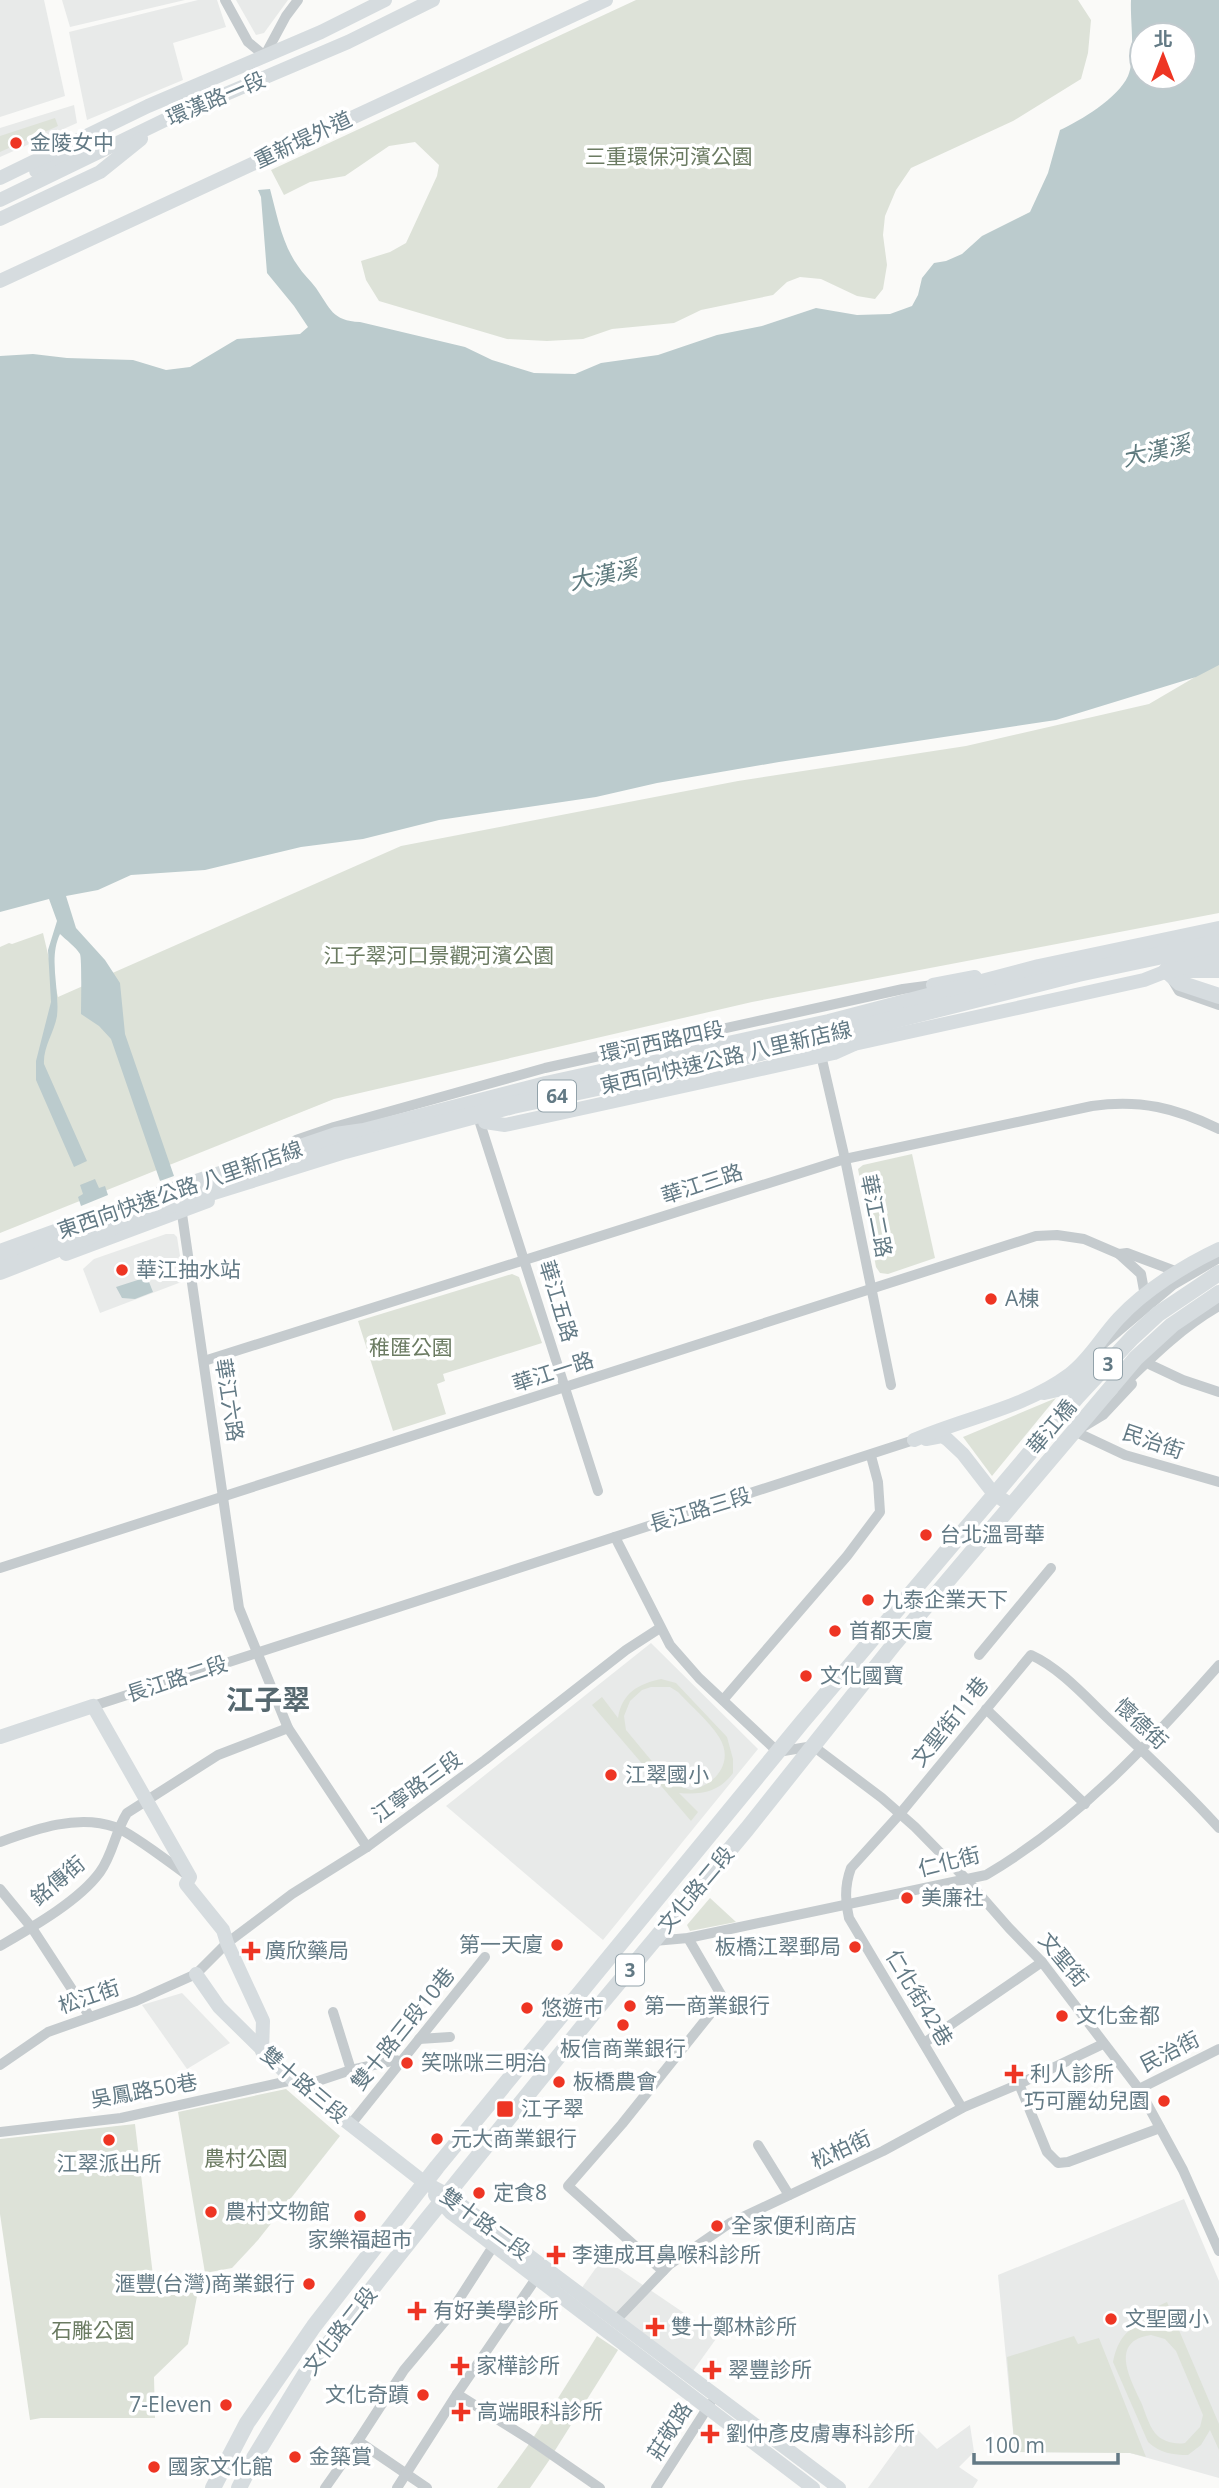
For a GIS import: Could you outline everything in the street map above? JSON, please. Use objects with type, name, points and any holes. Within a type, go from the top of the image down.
[{"type":"highway","name":"東西向快速公路 八里新店線","points":[[0,1251],[336,1136],[363,1132],[546,1084],[830,1023],[1039,968],[1219,930]]},
{"type":"highway","name":"東西向快速公路 八里新店線","points":[[0,1271],[159,1208],[345,1150],[513,1105],[793,1045],[1126,962],[1219,944]]},
{"type":"highway","points":[[1167,971],[1190,963],[1219,959]]},
{"type":"highway","points":[[482,1122],[825,1048],[1002,1000],[1126,962]]},
{"type":"highway","points":[[336,1136],[362,1122],[450,1097],[907,996],[933,985]]},
{"type":"main road","points":[[1167,971],[1180,982],[1219,994]]},
{"type":"main road","points":[[1044,1392],[1071,1385],[1174,1291],[1219,1264]]},
{"type":"main road","name":"華江橋","points":[[1013,1473],[1077,1397],[1132,1338],[1177,1300],[1219,1273]]},
{"type":"main road","name":"文化路二段","points":[[239,2488],[306,2371],[895,1643],[1136,1358],[1172,1325],[1219,1293]]},
{"type":"main road","name":"文化路二段","points":[[213,2488],[247,2423],[290,2358],[425,2183],[778,1752],[1013,1473]]},
{"type":"street","points":[[225,0],[248,42],[265,56],[272,76]]},
{"type":"street","points":[[265,56],[286,16],[298,0]]},
{"type":"street","name":"環漢路一段","points":[[0,178],[148,106],[321,32],[386,0]]},
{"type":"street","name":"環漢路一段","points":[[0,200],[167,119],[272,76],[433,0]]},
{"type":"street","name":"重新堤外道","points":[[0,281],[606,0]]},
{"type":"street","points":[[0,188],[65,158],[127,122],[148,106]]},
{"type":"street","points":[[0,219],[100,172],[167,119]]},
{"type":"street","name":"環河西路四段","points":[[0,1251],[93,1212],[490,1105],[1040,972],[1219,944]]},
{"type":"street","name":"環河西路四段","points":[[176,1191],[216,1171],[334,1126],[545,1068],[876,995],[1131,947],[1162,952]]},
{"type":"street","points":[[1162,952],[1167,971],[1179,991],[1219,1004]]},
{"type":"street","name":"環河西路四段","points":[[482,1122],[505,1125],[834,1053],[854,1044],[1144,980],[1167,971],[1219,971]]},
{"type":"street","name":"環河西路四段","points":[[0,1279],[290,1172],[482,1122],[516,1107],[764,1053],[782,1055],[831,1044],[854,1044]]},
{"type":"street","name":"華江二路","points":[[821,1055],[891,1385]]},
{"type":"street","name":"華江三路","points":[[204,1361],[845,1159],[1120,1102],[1153,1105],[1190,1115],[1219,1129]]},
{"type":"street","name":"華江五路","points":[[482,1122],[598,1491]]},
{"type":"street","name":"華江六路","points":[[176,1191],[182,1210],[239,1608],[288,1728],[367,1847]]},
{"type":"street","name":"華江一路","points":[[0,1568],[1036,1236],[1058,1235],[1084,1239],[1119,1254],[1142,1275],[1145,1296]]},
{"type":"street","points":[[1084,1360],[1121,1316],[1175,1271],[1219,1249]]},
{"type":"street","name":"華江一路","points":[[1119,1254],[1127,1253],[1175,1271]]},
{"type":"street","points":[[1084,1360],[1165,1291],[1219,1258]]},
{"type":"street","points":[[1072,1434],[1153,1355],[1219,1306]]},
{"type":"street","name":"文化路二段","points":[[1072,1434],[1103,1415],[1151,1365],[1182,1338],[1219,1313]]},
{"type":"street","name":"長江路三段","points":[[354,1622],[871,1456],[936,1430],[1001,1410],[1044,1392],[1072,1373],[1084,1360]]},
{"type":"street","points":[[1151,1365],[1183,1380],[1219,1392]]},
{"type":"street","points":[[963,1454],[958,1438],[960,1430],[1001,1410]]},
{"type":"street","name":"民治街","points":[[1072,1434],[1125,1455],[1219,1482]]},
{"type":"street","points":[[914,1440],[942,1436],[963,1454],[994,1494],[1011,1505]]},
{"type":"street","points":[[723,1700],[847,1556],[880,1512],[878,1482],[871,1456]]},
{"type":"street","points":[[615,1537],[670,1645],[699,1678],[778,1752],[813,1746]]},
{"type":"street","points":[[979,1655],[1051,1568]]},
{"type":"street","name":"長江路二段","points":[[0,1737],[354,1622]]},
{"type":"street","name":"江寧路三段","points":[[196,1974],[227,1943],[292,1894],[367,1847],[495,1753],[626,1650],[660,1628]]},
{"type":"street","name":"文聖街11巷","points":[[846,1905],[847,1879],[851,1868],[899,1815],[1031,1655]]},
{"type":"street","name":"懷德街","points":[[1031,1655],[1044,1661],[1142,1751],[1186,1792],[1219,1828]]},
{"type":"street","name":"仁化街","points":[[653,1941],[688,1938],[986,1875],[1013,1859],[1085,1804],[1142,1751],[1219,1665]]},
{"type":"street","points":[[93,1706],[190,1877]]},
{"type":"street","points":[[986,1709],[1085,1804]]},
{"type":"street","points":[[118,1827],[127,1813],[145,1800],[218,1755],[288,1728]]},
{"type":"street","name":"文聖街","points":[[813,1746],[882,1798],[915,1827],[1042,1962],[1139,2089],[1183,2170],[1219,2251]]},
{"type":"street","points":[[0,1842],[42,1828],[74,1822],[118,1827],[190,1877]]},
{"type":"street","name":"銘傳街","points":[[0,1946],[32,1928],[88,1886],[108,1858],[118,1827]]},
{"type":"street","points":[[190,1877],[187,1884],[223,1930],[263,2021],[262,2051]]},
{"type":"street","points":[[0,1889],[32,1928],[90,2017]]},
{"type":"street","name":"仁化街42巷","points":[[846,1905],[849,1918],[962,2108]]},
{"type":"street","points":[[663,2271],[568,2186],[622,2124],[723,1998],[688,1938]]},
{"type":"street","name":"雙十路三段10巷","points":[[351,2124],[485,1957]]},
{"type":"street","points":[[924,2043],[1042,1962]]},
{"type":"street","name":"雙十路三段","points":[[196,1974],[219,2007],[294,2081],[425,2183]]},
{"type":"street","name":"松江街","points":[[0,2065],[48,2032],[159,1992],[196,1974]]},
{"type":"street","points":[[332,2012],[351,2070]]},
{"type":"street","points":[[419,2039],[450,2037]]},
{"type":"street","name":"松柏街","points":[[616,2320],[663,2271],[730,2223],[883,2151],[962,2108],[1103,2044]]},
{"type":"street","name":"民治街","points":[[1139,2089],[1219,2049]]},
{"type":"street","name":"吳鳳路50巷","points":[[0,2132],[121,2118],[294,2081],[312,2084],[351,2070],[396,2060],[400,2062]]},
{"type":"street","points":[[1019,2084],[1047,2152],[1058,2163],[1160,2128]]},
{"type":"street","points":[[758,2145],[789,2195]]},
{"type":"street","name":"雙十路二段","points":[[425,2183],[616,2320],[839,2488]]},
{"type":"street","name":"雙十路二段","points":[[445,2199],[451,2213],[813,2488]]},
{"type":"street","points":[[325,2488],[404,2370],[445,2321],[494,2245]]},
{"type":"street","points":[[397,2488],[537,2277]]},
{"type":"street","points":[[457,2394],[600,2488]]},
{"type":"street","name":"莊敬路","points":[[656,2488],[716,2394]]},
{"type":"street","points":[[358,2441],[427,2488]]},
{"type":"shaded area","points":[[0,0],[44,0],[65,96],[0,117]]},
{"type":"shaded area","points":[[62,0],[185,0],[70,27]]},
{"type":"shaded area","points":[[198,0],[217,0],[226,27],[173,43],[183,80],[87,120],[69,32]]},
{"type":"shaded area","points":[[236,0],[288,0],[264,33],[256,35]]},
{"type":"shaded area","name":"金陵女中","points":[[74,105],[77,123],[0,157],[0,128]]},
{"type":"shaded area","points":[[166,1234],[174,1234],[177,1237],[184,1281],[100,1313],[83,1269],[94,1259]]},
{"type":"shaded area","name":"江翠國小","points":[[651,1643],[758,1749],[603,1940],[446,1806]]},
{"type":"shaded area","points":[[182,1993],[230,2043],[187,2069],[142,2005]]},
{"type":"shaded area","name":"文聖國小","points":[[1184,2199],[1219,2281],[1219,2478],[1130,2453],[1015,2452],[998,2275]]},
{"type":"shaded area","points":[[603,2258],[718,2336],[693,2371],[581,2289]]},
{"type":"shaded area","points":[[970,2425],[974,2452],[959,2467],[978,2480],[973,2488],[868,2488],[899,2445],[918,2430],[937,2449]]},
{"type":"green space","name":"三重環保河濱公園","points":[[636,0],[1078,0],[1091,20],[1088,53],[1081,79],[1013,121],[911,168],[896,190],[885,216],[883,235],[887,265],[883,289],[875,299],[857,296],[821,279],[800,277],[787,282],[773,295],[701,310],[674,323],[612,329],[583,339],[507,339],[379,301],[366,280],[361,261],[390,252],[406,243],[437,176],[439,165],[415,142],[389,146],[345,176],[310,182],[284,195],[271,170]]},
{"type":"green space","points":[[55,118],[58,126],[0,152],[0,136]]},
{"type":"green space","name":"江子翠河口景觀河濱公園","points":[[1219,663],[1219,913],[752,1002],[334,1099],[0,1233],[0,947],[43,933],[58,997],[401,846],[738,781],[966,746],[1149,704]]},
{"type":"green space","points":[[912,1154],[935,1258],[888,1274],[880,1273],[876,1267],[858,1169],[863,1165]]},
{"type":"green space","name":"稚匯公園","points":[[512,1274],[519,1277],[542,1343],[443,1374],[445,1381],[437,1384],[446,1414],[393,1431],[358,1321]]},
{"type":"green space","points":[[1056,1398],[992,1476],[963,1437]]},
{"type":"green space","points":[[661,1679],[676,1683],[727,1737],[733,1759],[733,1773],[716,1788],[695,1793],[679,1793],[698,1812],[691,1821],[592,1705],[602,1697],[618,1718],[627,1696],[638,1687]],"holes":[[[670,1687],[705,1719],[719,1737],[725,1755],[715,1778],[691,1790],[670,1783],[626,1730],[624,1716],[630,1701],[642,1690]]]},
{"type":"green space","points":[[710,1898],[736,1922],[690,1931],[687,1925]]},
{"type":"green space","name":"農村公園","points":[[286,2089],[340,2136],[258,2240],[232,2268],[205,2273],[178,2112]]},
{"type":"green space","name":"石雕公園","points":[[135,2124],[154,2284],[198,2291],[188,2344],[154,2377],[155,2418],[30,2420],[0,2214],[0,2139]]},
{"type":"green space","points":[[1167,2302],[1219,2424],[1219,2450],[1210,2430],[1201,2445],[1188,2455],[1167,2453],[1148,2442],[1113,2362],[1124,2335],[1130,2330],[1145,2325],[1165,2328],[1156,2307]],"holes":[[[1151,2335],[1165,2339],[1176,2351],[1203,2415],[1200,2427],[1185,2443],[1168,2442],[1155,2433],[1126,2362],[1130,2345],[1138,2339]]]},
{"type":"green space","points":[[597,2336],[618,2350],[554,2452],[533,2438]]},
{"type":"green space","points":[[1074,2336],[1078,2344],[1099,2338],[1146,2457],[1130,2453],[1015,2452],[1007,2357]]},
{"type":"green space","points":[[529,2444],[550,2459],[530,2488],[497,2488]]},
{"type":"water","name":"大漢溪","points":[[1131,0],[1219,0],[1219,665],[1196,677],[1056,720],[779,762],[657,783],[596,797],[439,820],[363,839],[301,847],[205,870],[131,875],[98,890],[66,896],[76,928],[105,960],[120,983],[125,1034],[174,1176],[160,1181],[111,1039],[99,1026],[81,1014],[80,954],[60,934],[55,954],[57,1016],[45,1052],[44,1064],[87,1161],[74,1167],[36,1080],[36,1061],[51,1002],[48,950],[57,921],[49,899],[0,912],[0,356],[33,354],[133,360],[166,370],[190,367],[237,339],[300,334],[308,327],[267,273],[261,197],[258,190],[270,189],[292,257],[337,316],[465,347],[492,360],[534,373],[575,374],[601,363],[658,355],[717,335],[762,326],[816,308],[857,315],[890,314],[912,306],[922,278],[934,263],[962,254],[982,236],[1030,212],[1048,173],[1060,130],[1088,115],[1107,100],[1128,76],[1128,91],[1198,91],[1198,21],[1131,21]]},
{"type":"water","points":[[95,1179],[99,1188],[105,1186],[108,1195],[81,1206],[78,1197],[83,1194],[80,1185]]},
{"type":"water","points":[[147,1277],[153,1292],[135,1299],[122,1298],[116,1287]]},
{"type":"place","name":"金陵女中","points":[[16,143]]},
{"type":"place","name":"華江抽水站","points":[[122,1270]]},
{"type":"place","name":"A棟","points":[[991,1299]]},
{"type":"place","name":"台北溫哥華","points":[[926,1535]]},
{"type":"place","name":"九泰企業天下","points":[[868,1600]]},
{"type":"place","name":"首都天廈","points":[[835,1631]]},
{"type":"place","name":"文化國寶","points":[[806,1676]]},
{"type":"place","name":"江翠國小","points":[[611,1775]]},
{"type":"place","name":"美廉社","points":[[907,1898]]},
{"type":"place","name":"第一天廈","points":[[557,1945]]},
{"type":"place","name":"板橋江翠郵局","points":[[855,1947]]},
{"type":"place","name":"廣欣藥局","points":[[251,1951]]},
{"type":"place","name":"第一商業銀行","points":[[630,2006]]},
{"type":"place","name":"悠遊市","points":[[527,2008]]},
{"type":"place","name":"文化金都","points":[[1062,2016]]},
{"type":"place","name":"板信商業銀行","points":[[623,2025]]},
{"type":"place","name":"笑咪咪三明治","points":[[407,2063]]},
{"type":"place","name":"利人診所","points":[[1014,2074]]},
{"type":"place","name":"板橋農會","points":[[559,2082]]},
{"type":"place","name":"巧可麗幼兒園","points":[[1164,2101]]},
{"type":"place","name":"江子翠","points":[[505,2109]]},
{"type":"place","name":"元大商業銀行","points":[[437,2139]]},
{"type":"place","name":"江翠派出所","points":[[109,2140]]},
{"type":"place","name":"定食8","points":[[479,2193]]},
{"type":"place","name":"農村文物館","points":[[211,2212]]},
{"type":"place","name":"家樂福超市","points":[[360,2216]]},
{"type":"place","name":"全家便利商店","points":[[717,2226]]},
{"type":"place","name":"李連成耳鼻喉科診所","points":[[556,2255]]},
{"type":"place","name":"滙豐(台灣)商業銀行","points":[[309,2284]]},
{"type":"place","name":"有好美學診所","points":[[417,2311]]},
{"type":"place","name":"文聖國小","points":[[1111,2319]]},
{"type":"place","name":"雙十鄭林診所","points":[[655,2327]]},
{"type":"place","name":"家樺診所","points":[[460,2366]]},
{"type":"place","name":"翠豐診所","points":[[712,2370]]},
{"type":"place","name":"文化奇蹟","points":[[423,2395]]},
{"type":"place","name":"7-Eleven","points":[[226,2405]]},
{"type":"place","name":"高端眼科診所","points":[[461,2412]]},
{"type":"place","name":"劉仲彥皮膚專科診所","points":[[710,2434]]},
{"type":"place","name":"金築賞","points":[[295,2457]]},
{"type":"place","name":"國家文化館","points":[[154,2467]]},
{"type":"district","name":"江子翠","points":[[268,1700]]}]
